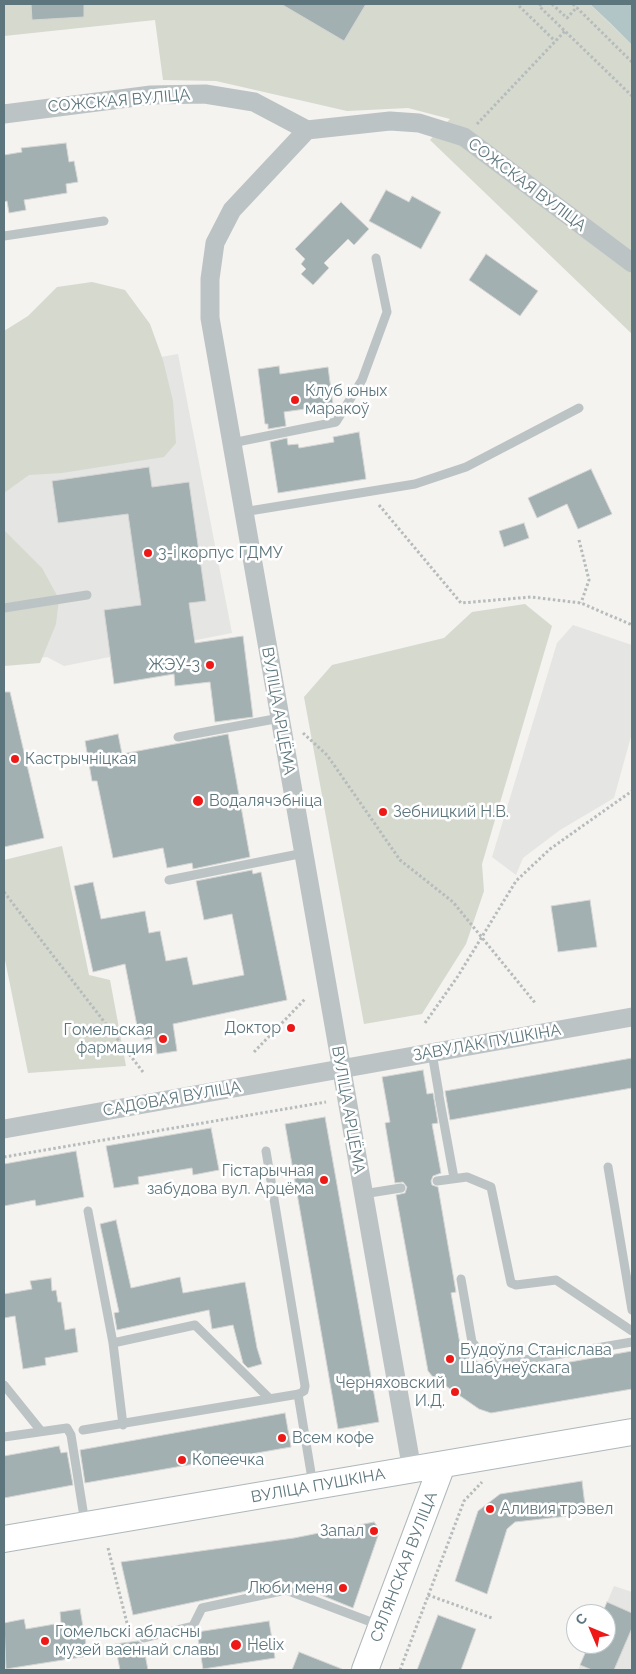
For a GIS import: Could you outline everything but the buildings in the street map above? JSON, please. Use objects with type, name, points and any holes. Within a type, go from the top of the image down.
[{"type":"street","name":"СОЖСКАЯ ВУЛІЦА","points":[[4,114],[151,95],[205,94],[254,102],[307,130],[390,121],[418,123],[464,137],[632,263]]},
{"type":"street","name":"ВУЛІЦА АРЦЁМА","points":[[307,130],[232,210],[215,243],[210,279],[210,318],[412,1470]]},
{"type":"street","name":"ЗАВУЛАК ПУШКІНА","points":[[341,1069],[632,1017]]},
{"type":"street","name":"САДОВАЯ ВУЛІЦА","points":[[4,1129],[341,1069]]},
{"type":"street","name":"ВУЛІЦА ПУШКІНА","points":[[4,1539],[632,1432]]},
{"type":"street","name":"СЯЛЯНСКАЯ ВУЛІЦА","points":[[365,1670],[442,1465]]},
{"type":"lane","points":[[4,236],[104,221]]},
{"type":"lane","points":[[231,443],[336,422],[362,380],[387,312],[376,258]]},
{"type":"lane","points":[[243,512],[415,484],[466,467],[579,408]]},
{"type":"lane","points":[[4,608],[87,595]]},
{"type":"lane","points":[[178,737],[280,718]]},
{"type":"lane","points":[[169,880],[304,853]]},
{"type":"lane","points":[[432,1053],[454,1178]]},
{"type":"lane","points":[[83,1430],[270,1399],[298,1394],[304,1391],[305,1386],[266,1151]]},
{"type":"lane","points":[[608,1167],[632,1310]]},
{"type":"lane","points":[[437,1181],[471,1178],[486,1183],[492,1189],[511,1283],[516,1285],[556,1280],[632,1332]]},
{"type":"lane","points":[[363,1194],[401,1188]]},
{"type":"lane","points":[[88,1211],[113,1343],[122,1425]]},
{"type":"lane","points":[[461,1279],[472,1342],[479,1350],[498,1363],[632,1342]]},
{"type":"lane","points":[[113,1343],[195,1325],[270,1399]]},
{"type":"lane","points":[[4,1385],[41,1431]]},
{"type":"lane","points":[[298,1394],[313,1487]]},
{"type":"lane","points":[[4,1437],[65,1427],[70,1431],[86,1525]]},
{"type":"lane","points":[[144,1638],[193,1626],[202,1608],[286,1590],[382,1626]]},
{"type":"path","points":[[541,4],[539,6],[632,96]]},
{"type":"path","points":[[552,4],[567,18],[577,7]]},
{"type":"path","points":[[573,4],[632,62]]},
{"type":"path","points":[[519,6],[555,42]]},
{"type":"path","points":[[464,137],[565,31]]},
{"type":"path","points":[[368,492],[461,603],[531,597],[581,603],[632,624]]},
{"type":"path","points":[[579,540],[589,580],[581,603]]},
{"type":"path","points":[[300,730],[327,755],[400,860],[453,902],[536,1004]]},
{"type":"path","points":[[425,1023],[458,976],[516,881],[550,848],[632,792]]},
{"type":"path","points":[[4,892],[143,1072]]},
{"type":"path","points":[[254,1052],[306,998]]},
{"type":"path","points":[[4,1157],[326,1102]]},
{"type":"path","points":[[400,1670],[464,1501],[481,1482],[490,1481]]},
{"type":"path","points":[[108,1548],[132,1642]]},
{"type":"path","points":[[428,1595],[492,1618]]},
{"type":"shaded area","points":[[4,4],[590,4],[632,45],[632,334],[430,140],[450,119],[408,108],[347,111],[216,81],[163,80],[155,20],[4,36]]},
{"type":"shaded area","points":[[590,4],[632,4],[632,45],[610,23]]},
{"type":"shaded area","points":[[92,282],[125,290],[150,324],[163,360],[173,401],[176,443],[164,457],[62,473],[29,475],[4,493],[4,331],[28,316],[57,287]]},
{"type":"shaded area","points":[[4,345],[34,379],[178,354],[232,633],[64,666],[47,657],[4,662]]},
{"type":"shaded area","points":[[4,523],[5,531],[42,568],[59,599],[56,624],[40,663],[4,666]]},
{"type":"shaded area","points":[[525,604],[552,626],[482,864],[484,891],[466,944],[422,1014],[364,1024],[304,697],[332,665],[444,638],[472,612]]},
{"type":"shaded area","points":[[573,625],[632,645],[632,733],[614,798],[560,830],[523,858],[516,875],[492,857],[557,643]]},
{"type":"shaded area","points":[[62,846],[89,975],[110,980],[126,1066],[28,1073],[4,955],[4,860]]},
{"type":"shaded area","points":[[614,1586],[632,1592],[632,1670],[578,1670],[585,1654],[616,1654],[616,1604],[606,1604]]},
{"type":"place","name":"Клуб юных маракоў","points":[[295,400]]},
{"type":"place","name":"3-і корпус ГДМУ","points":[[148,553]]},
{"type":"place","name":"ЖЭУ-3","points":[[210,665]]},
{"type":"place","name":"Кастрычніцкая","points":[[15,759]]},
{"type":"place","name":"Водалячэбніца","points":[[198,801]]},
{"type":"place","name":"Зебницкий Н.В.","points":[[383,812]]},
{"type":"place","name":"Доктор","points":[[291,1028]]},
{"type":"place","name":"Гомельская фармация","points":[[163,1039]]},
{"type":"place","name":"Гістарычная забудова вул. Арцёма","points":[[324,1180]]},
{"type":"place","name":"Будоўля Станіслава Шабунеўскага","points":[[450,1359]]},
{"type":"place","name":"Черняховский И.Д.","points":[[455,1392]]},
{"type":"place","name":"Всем кофе","points":[[282,1438]]},
{"type":"place","name":"Копеечка","points":[[182,1460]]},
{"type":"place","name":"Аливия трэвел","points":[[490,1509]]},
{"type":"place","name":"Запал","points":[[374,1531]]},
{"type":"place","name":"Люби меня","points":[[343,1588]]},
{"type":"place","name":"Гомельскі абласны музей ваеннай славы","points":[[45,1641]]},
{"type":"place","name":"Helix","points":[[236,1645]]}]
